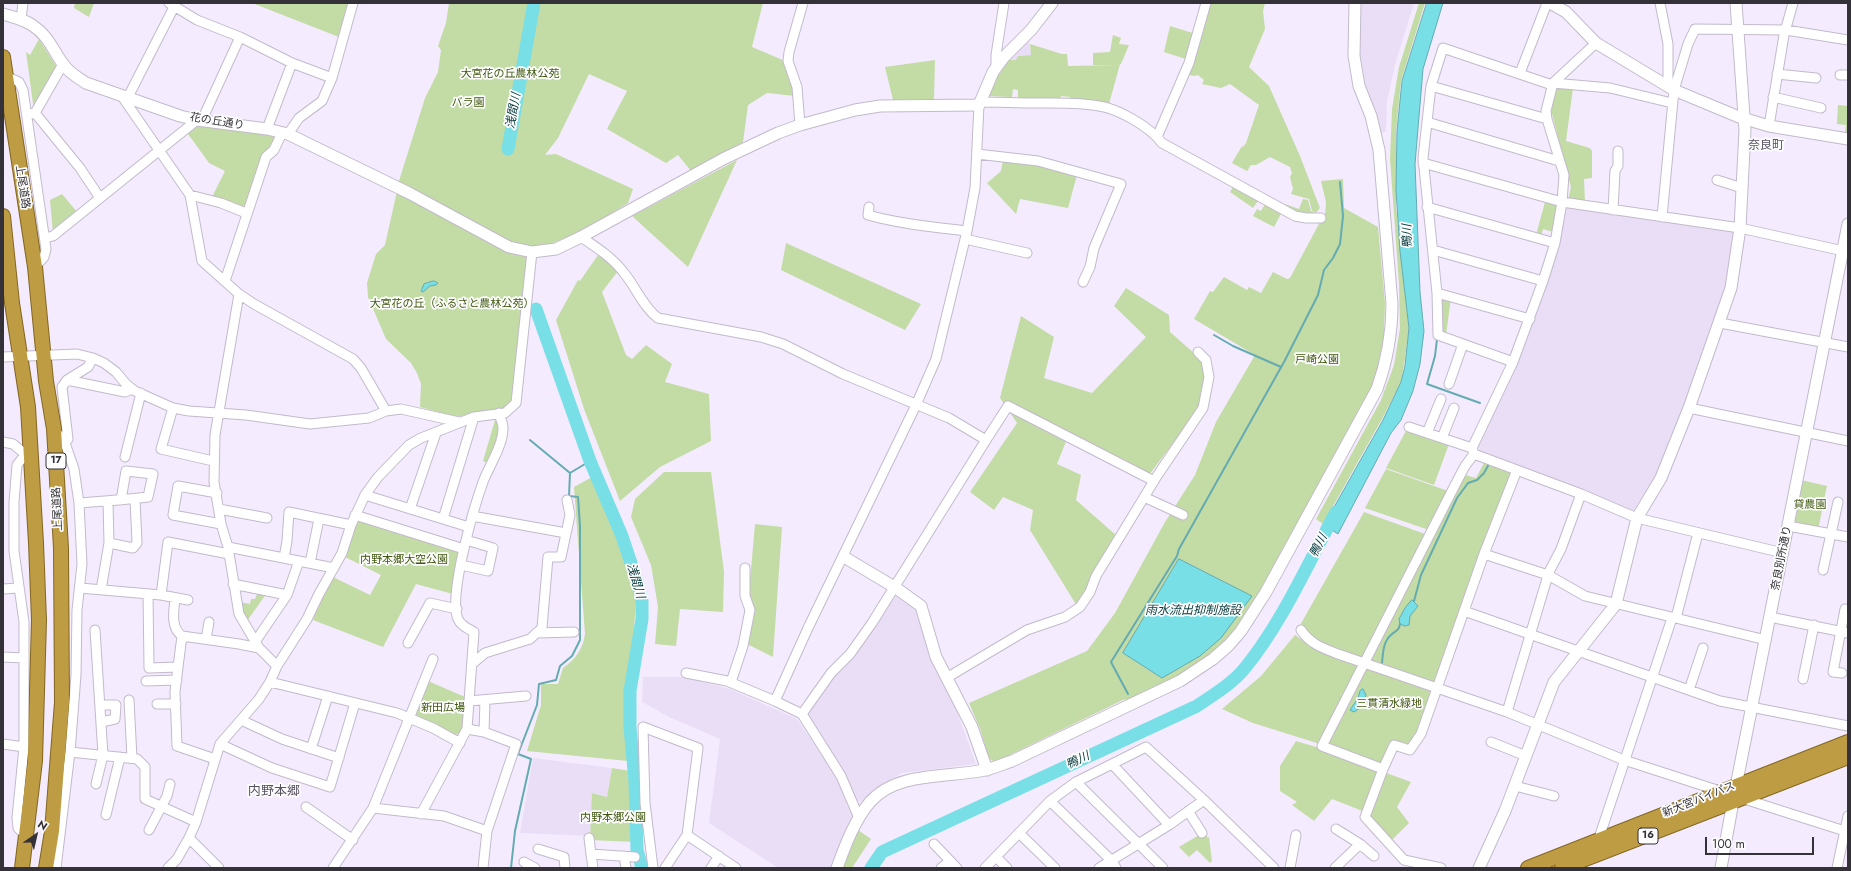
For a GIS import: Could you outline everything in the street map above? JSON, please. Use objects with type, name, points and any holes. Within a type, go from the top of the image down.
[{"type":"highway","name":"上尾道路","points":[[3,56],[34,267],[54,430],[61,548],[62,702],[52,831],[46,868]]},
{"type":"highway","name":"17","points":[[3,216],[8,299],[20,356],[28,407],[27,452],[36,543],[39,620],[35,761],[22,868]]},
{"type":"highway","name":"新大宮バイパス","points":[[1562,868],[1588,863],[1848,742]]},
{"type":"highway","name":"新大宮バイパス","points":[[1528,868],[1598,841],[1734,794],[1848,757]]},
{"type":"street","points":[[21,19],[23,3]]},
{"type":"street","points":[[225,281],[246,213],[257,186],[258,178],[266,157],[274,150],[299,118],[322,101],[332,78],[353,3]]},
{"type":"street","points":[[800,125],[797,87],[788,61],[789,52],[803,3]]},
{"type":"street","points":[[996,68],[996,55],[1004,3]]},
{"type":"street","points":[[775,701],[916,405],[936,359],[966,235],[975,188],[979,103],[996,68],[1004,57],[1041,19],[1052,3]]},
{"type":"street","points":[[1157,137],[1189,63],[1206,3]]},
{"type":"street","points":[[837,868],[859,818],[872,800],[890,787],[911,780],[987,770],[1012,761],[1180,681],[1201,668],[1221,652],[1241,631],[1266,592],[1377,389],[1392,328],[1392,304],[1379,150],[1371,116],[1359,86],[1354,56],[1355,3]]},
{"type":"street","points":[[1660,3],[1668,44],[1672,103],[1662,217]]},
{"type":"street","points":[[1479,868],[1515,786],[1554,682],[1616,604],[1637,518],[1661,478],[1690,408],[1731,288],[1740,228],[1744,119],[1736,3]]},
{"type":"street","points":[[1769,126],[1777,74],[1793,3]]},
{"type":"street","points":[[1520,73],[1554,4],[1566,12],[1596,43],[1671,89],[1744,119],[1769,126],[1848,140]]},
{"type":"street","points":[[332,78],[292,63],[240,37],[197,20],[172,5],[124,96],[159,151],[190,195],[202,261],[239,294],[292,326],[353,359],[361,368],[386,411]]},
{"type":"street","name":"花の丘通り","points":[[3,14],[21,19],[41,32],[54,47],[63,64],[73,74],[86,83],[180,116],[267,129],[285,134],[447,213],[509,247],[532,252],[556,249],[581,237],[723,159],[778,133],[800,125],[855,110],[880,106],[979,103]]},
{"type":"street","points":[[1671,89],[1695,29],[1786,30],[1848,40]]},
{"type":"street","points":[[44,238],[54,236],[199,120],[240,37]]},
{"type":"street","points":[[1383,769],[1322,746],[1473,451],[1513,362],[1530,319],[1555,243],[1562,202],[1564,175],[1547,119],[1546,111],[1552,84],[1596,43]]},
{"type":"street","points":[[1513,362],[1438,335],[1437,293],[1423,163],[1431,86],[1443,48],[1552,84],[1610,88],[1672,103]]},
{"type":"street","points":[[267,129],[292,63]]},
{"type":"street","points":[[31,114],[63,64]]},
{"type":"street","points":[[1777,74],[1816,78]]},
{"type":"street","points":[[6,76],[19,82],[31,114],[46,249],[44,258],[34,267]]},
{"type":"street","points":[[1431,86],[1547,119]]},
{"type":"street","points":[[1774,97],[1821,108]]},
{"type":"street","points":[[979,103],[1100,106],[1114,110],[1141,124],[1162,143],[1277,207],[1300,218],[1321,218]]},
{"type":"street","points":[[31,114],[76,164],[100,198]]},
{"type":"street","points":[[1427,122],[1559,161]]},
{"type":"street","points":[[1613,210],[1615,172],[1618,166],[1618,151]]},
{"type":"street","points":[[977,154],[1038,161],[1122,184],[1094,248],[1090,267],[1083,282]]},
{"type":"street","points":[[1423,163],[1562,202],[1740,228],[1845,252]]},
{"type":"street","points":[[1717,180],[1742,188]]},
{"type":"street","points":[[190,195],[221,203],[246,213]]},
{"type":"street","points":[[869,207],[868,214],[876,217],[966,235],[1027,253]]},
{"type":"street","points":[[1427,207],[1555,243]]},
{"type":"street","name":"奈良別所通り","points":[[1721,868],[1734,794],[1806,434],[1845,252],[1848,224]]},
{"type":"street","points":[[581,237],[594,246],[624,272],[651,312],[658,318],[761,337],[783,344],[843,374],[949,418],[986,440]]},
{"type":"street","points":[[1433,250],[1543,281]]},
{"type":"street","points":[[168,868],[176,859],[189,838],[196,822],[220,744],[259,699],[270,682],[277,666],[307,619],[342,553],[355,515],[365,495],[378,477],[409,446],[421,438],[474,417],[505,413],[516,403],[532,252]]},
{"type":"street","points":[[1437,293],[1530,319]]},
{"type":"street","points":[[239,294],[219,413],[213,461],[214,482],[239,614],[257,645],[277,666]]},
{"type":"street","points":[[1720,323],[1848,347]]},
{"type":"street","points":[[1449,384],[1463,344]]},
{"type":"street","points":[[948,677],[1027,630],[1065,617],[1080,607],[1090,592],[1096,576],[1144,497],[1203,408],[1209,377],[1206,360],[1198,352]]},
{"type":"street","points":[[3,357],[77,354],[93,358],[104,363],[116,372],[126,384],[132,388],[173,408],[310,424],[369,418],[386,411],[401,409],[459,422]]},
{"type":"street","points":[[65,443],[68,440],[62,387],[67,380],[88,367],[93,358]]},
{"type":"street","points":[[67,380],[125,392],[132,388]]},
{"type":"street","points":[[125,458],[141,393]]},
{"type":"street","points":[[1427,433],[1441,399]]},
{"type":"street","points":[[802,714],[831,673],[850,654],[896,588],[1008,406],[1154,481]]},
{"type":"street","points":[[173,408],[161,449],[213,461]]},
{"type":"street","points":[[1442,438],[1454,408]]},
{"type":"street","points":[[1690,408],[1848,442]]},
{"type":"street","points":[[421,814],[467,729],[474,632],[462,626],[457,618],[456,593],[472,516],[483,482],[500,441],[503,428],[499,413]]},
{"type":"street","points":[[443,519],[474,417]]},
{"type":"street","points":[[1409,427],[1442,438],[1637,518],[1783,553]]},
{"type":"street","points":[[54,430],[65,443],[74,469],[79,503],[82,564],[77,610],[76,675],[70,752],[56,868]]},
{"type":"street","points":[[410,509],[436,433]]},
{"type":"street","points":[[3,442],[13,444],[27,452],[17,465],[14,488],[14,551],[24,622],[24,747],[18,828],[26,835]]},
{"type":"street","points":[[1441,868],[1404,860],[1366,817],[1383,769],[1394,745],[1410,750],[1421,734],[1484,554],[1517,470]]},
{"type":"street","points":[[79,503],[108,501],[135,499],[148,497],[152,474],[126,471],[121,500]]},
{"type":"street","points":[[217,493],[178,486],[173,515],[221,524]]},
{"type":"street","points":[[1507,712],[1548,575],[1561,548],[1581,494]]},
{"type":"street","points":[[365,495],[469,527]]},
{"type":"street","points":[[1144,497],[1183,515]]},
{"type":"street","points":[[109,542],[133,548],[137,543],[135,499]]},
{"type":"street","points":[[472,664],[485,653],[518,644],[530,639],[542,628],[548,557],[561,557],[570,515],[567,500]]},
{"type":"street","points":[[101,590],[109,542],[108,501]]},
{"type":"street","points":[[1823,570],[1838,502]]},
{"type":"street","points":[[219,509],[267,518]]},
{"type":"street","points":[[284,558],[289,512],[351,525]]},
{"type":"street","points":[[355,515],[465,544],[493,548],[488,571],[461,565]]},
{"type":"street","points":[[472,516],[566,533]]},
{"type":"street","points":[[310,563],[319,518]]},
{"type":"street","points":[[1788,526],[1848,537]]},
{"type":"street","points":[[1598,841],[1651,676],[1674,618],[1698,533]]},
{"type":"street","points":[[161,595],[168,542],[284,558],[334,568]]},
{"type":"street","points":[[1484,554],[1548,575],[1585,596],[1766,640]]},
{"type":"street","points":[[844,557],[896,588],[921,606],[936,657],[948,677],[972,727],[987,770]]},
{"type":"street","points":[[257,645],[287,595],[299,561]]},
{"type":"street","points":[[731,682],[743,646],[750,610],[745,596],[745,568]]},
{"type":"street","points":[[233,584],[287,595]]},
{"type":"street","points":[[3,589],[18,588]]},
{"type":"street","points":[[80,588],[161,595],[188,600]]},
{"type":"street","points":[[148,594],[149,668],[178,667]]},
{"type":"street","points":[[175,598],[174,623],[176,631],[182,636],[257,645]]},
{"type":"street","points":[[408,643],[430,603],[457,609]]},
{"type":"street","points":[[1842,674],[1833,672],[1844,632],[1845,609]]},
{"type":"street","points":[[1464,611],[1720,700],[1752,708],[1848,726]]},
{"type":"street","points":[[1770,617],[1844,632]]},
{"type":"street","points":[[206,639],[209,622]]},
{"type":"street","points":[[1803,679],[1814,625]]},
{"type":"street","points":[[95,630],[103,755],[96,784]]},
{"type":"street","points":[[1300,630],[1307,639],[1320,647],[1507,712],[1624,760],[1846,831]]},
{"type":"street","points":[[536,633],[574,632]]},
{"type":"street","points":[[182,636],[177,680],[177,746],[215,759]]},
{"type":"street","points":[[1689,690],[1703,648]]},
{"type":"street","points":[[3,657],[24,658]]},
{"type":"street","points":[[333,868],[373,808],[433,659]]},
{"type":"street","points":[[686,673],[731,682],[802,714],[842,776],[859,818]]},
{"type":"street","points":[[146,681],[177,680]]},
{"type":"street","points":[[270,682],[410,717],[460,743]]},
{"type":"street","points":[[311,749],[328,696]]},
{"type":"street","points":[[469,701],[526,696]]},
{"type":"street","points":[[129,700],[132,758]]},
{"type":"street","points":[[484,700],[484,732]]},
{"type":"street","points":[[220,744],[272,768],[330,787],[355,703]]},
{"type":"street","points":[[157,704],[176,704]]},
{"type":"street","points":[[100,705],[116,705],[116,719],[101,722]]},
{"type":"street","points":[[241,720],[282,739],[339,758]]},
{"type":"street","points":[[653,868],[645,802],[643,727],[698,748],[687,835],[666,868]]},
{"type":"street","points":[[467,729],[484,732],[516,744],[487,831],[483,868]]},
{"type":"street","points":[[1491,742],[1526,756]]},
{"type":"street","points":[[3,744],[24,747]]},
{"type":"street","points":[[985,868],[997,858],[1050,801],[1076,782],[1146,747],[1204,800],[1274,868]]},
{"type":"street","points":[[70,752],[137,759],[144,767],[145,799],[196,822]]},
{"type":"street","points":[[106,815],[120,757]]},
{"type":"street","points":[[1112,764],[1169,825]]},
{"type":"street","points":[[1076,782],[1162,868]]},
{"type":"street","points":[[149,830],[162,806],[170,784]]},
{"type":"street","points":[[1515,786],[1554,796]]},
{"type":"street","points":[[1098,868],[1113,864],[1138,843],[1169,825],[1204,800]]},
{"type":"street","points":[[1050,801],[1113,864]]},
{"type":"street","points":[[306,807],[353,840]]},
{"type":"street","points":[[52,831],[64,808]]},
{"type":"street","points":[[373,808],[444,816],[487,831]]},
{"type":"street","points":[[1188,811],[1202,833]]},
{"type":"street","points":[[1837,868],[1848,816]]},
{"type":"street","points":[[1336,829],[1360,844],[1374,856]]},
{"type":"street","points":[[1019,833],[1055,868]]},
{"type":"street","points":[[687,835],[736,868]]},
{"type":"street","points":[[1290,868],[1296,835]]},
{"type":"street","points":[[189,838],[219,868]]},
{"type":"street","points":[[589,838],[593,868]]},
{"type":"street","points":[[934,844],[954,865]]},
{"type":"street","points":[[1335,868],[1360,844]]},
{"type":"street","points":[[538,849],[564,857],[564,868]]},
{"type":"street","points":[[591,854],[635,857]]},
{"type":"street","points":[[624,856],[626,868]]},
{"type":"street","points":[[711,868],[719,856]]},
{"type":"street","points":[[997,858],[1007,868]]},
{"type":"street","points":[[524,862],[535,868]]},
{"type":"street","points":[[941,868],[954,865]]},
{"type":"shaded area","points":[[1359,3],[1414,3],[1395,65],[1387,102],[1386,132],[1380,133],[1359,69]]},
{"type":"shaded area","points":[[1029,38],[1031,55],[1018,56],[1017,60],[1008,60]]},
{"type":"shaded area","points":[[1568,206],[1731,229],[1735,233],[1727,284],[1696,376],[1657,474],[1633,511],[1580,488],[1481,452],[1478,447],[1524,347],[1560,245],[1565,208]]},
{"type":"shaded area","points":[[896,596],[919,612],[931,657],[956,709],[976,764],[902,773],[869,794],[862,801],[854,801],[805,713],[833,676],[851,658]]},
{"type":"shaded area","points":[[643,677],[683,677],[730,689],[797,719],[836,776],[853,817],[832,868],[778,868],[709,823],[720,739],[669,717],[642,702]]},
{"type":"shaded area","points":[[533,758],[612,768],[607,797],[593,793],[590,836],[520,833]]},
{"type":"green space","points":[[75,3],[94,3],[89,17],[74,8]]},
{"type":"green space","points":[[252,3],[350,3],[339,37]]},
{"type":"green space","points":[[449,3],[763,3],[752,47],[785,61],[795,96],[767,93],[748,105],[743,142],[691,171],[678,155],[666,163],[607,129],[627,91],[589,74],[558,138],[545,155],[556,154],[633,189],[628,203],[580,232],[540,248],[509,243],[398,184],[425,98],[438,72],[441,50],[438,46],[446,23]]},
{"type":"green space","points":[[1208,3],[1265,3],[1263,11],[1265,29],[1249,67],[1269,86],[1300,156],[1320,208],[1316,213],[1312,211],[1309,199],[1291,194],[1293,189],[1290,177],[1292,173],[1290,167],[1270,157],[1256,165],[1251,165],[1247,171],[1232,163],[1242,146],[1243,147],[1246,143],[1259,105],[1230,84],[1221,88],[1202,84],[1204,80],[1198,75],[1194,76],[1186,74]]},
{"type":"green space","points":[[1419,3],[1425,3],[1401,81],[1396,131],[1396,207],[1409,328],[1401,382],[1323,524],[1316,519],[1381,400],[1394,365],[1400,328],[1399,284],[1390,159],[1392,109],[1399,67]]},
{"type":"green space","points":[[1170,26],[1196,34],[1189,60],[1164,52]]},
{"type":"green space","points":[[1113,35],[1121,38],[1119,44],[1129,45],[1120,64],[1109,104],[1070,100],[1070,97],[1061,96],[1060,101],[1018,101],[1018,90],[1013,89],[1012,97],[988,96],[998,74],[1008,60],[1016,60],[1018,56],[1031,55],[1030,44],[1062,54],[1067,54],[1068,66],[1119,65],[1093,65],[1093,53],[1110,52]]},
{"type":"green space","points":[[39,39],[56,66],[56,71],[34,111],[26,52],[30,55]]},
{"type":"green space","points":[[935,60],[934,99],[893,100],[885,67]]},
{"type":"green space","points":[[1557,86],[1573,88],[1566,141],[1590,148],[1592,151],[1592,178],[1584,179],[1585,203],[1568,200],[1571,187],[1551,110]]},
{"type":"green space","points":[[1838,105],[1848,106],[1848,135],[1845,134],[1846,125],[1837,124]]},
{"type":"green space","points":[[198,126],[276,136],[263,158],[245,209],[211,199],[225,171],[209,163],[188,134]]},
{"type":"green space","points":[[737,160],[688,267],[632,216]]},
{"type":"green space","points":[[1003,160],[1038,163],[1077,175],[1068,208],[1020,199],[1016,214],[987,183],[1001,171]]},
{"type":"green space","name":"戸崎公園","points":[[1343,179],[1344,208],[1378,227],[1385,303],[1384,334],[1386,339],[1372,389],[1267,585],[1233,635],[1188,673],[1126,701],[1125,699],[995,762],[988,758],[981,731],[969,703],[1087,651],[1115,613],[1165,522],[1195,475],[1216,422],[1255,355],[1194,319],[1210,291],[1213,292],[1224,277],[1247,290],[1249,287],[1261,293],[1273,272],[1287,279],[1290,278],[1321,220],[1322,215],[1325,215],[1326,202],[1321,181]]},
{"type":"green space","points":[[1234,185],[1256,197],[1258,201],[1253,208],[1230,192]]},
{"type":"green space","name":"大宮花の丘（ふるさと農林公苑）","points":[[397,191],[485,239],[516,252],[528,255],[514,402],[507,410],[456,417],[420,407],[421,384],[417,373],[411,363],[386,339],[368,297],[367,283],[376,254],[385,245]]},
{"type":"green space","points":[[62,194],[78,213],[53,233],[50,200]]},
{"type":"green space","points":[[1303,199],[1308,200],[1311,211],[1314,213],[1303,216],[1283,208],[1285,204],[1299,209]]},
{"type":"green space","points":[[1545,202],[1557,205],[1553,232],[1543,229],[1541,236],[1536,235]]},
{"type":"green space","points":[[1265,204],[1282,212],[1274,227],[1253,216],[1257,209],[1261,211]]},
{"type":"green space","points":[[786,243],[921,304],[905,330],[781,270]]},
{"type":"green space","points":[[598,255],[618,271],[602,292],[626,355],[632,359],[646,345],[672,364],[665,382],[709,394],[711,441],[660,467],[620,501],[584,409],[556,320],[578,280],[580,281]]},
{"type":"green space","points":[[1126,288],[1169,315],[1170,332],[1203,361],[1206,376],[1201,406],[1149,475],[1067,439],[1057,464],[1081,475],[1076,500],[1117,536],[1077,606],[1030,530],[1033,510],[1003,497],[994,510],[970,492],[1017,423],[1000,398],[1021,316],[1054,337],[1044,378],[1092,393],[1146,337],[1114,306]]},
{"type":"green space","points":[[1440,296],[1451,298],[1446,335],[1442,333]]},
{"type":"green space","points":[[495,420],[499,421],[500,433],[488,463],[483,461]]},
{"type":"green space","points":[[1407,429],[1449,444],[1434,485],[1386,468]]},
{"type":"green space","name":"三貫清水緑地","points":[[1484,463],[1511,472],[1418,735],[1409,749],[1394,743],[1381,771],[1411,782],[1397,807],[1409,823],[1391,841],[1365,812],[1332,799],[1314,821],[1292,805],[1297,802],[1280,791],[1280,766],[1296,741],[1323,749],[1353,691],[1364,674],[1465,475],[1476,478]]},
{"type":"green space","points":[[1386,469],[1448,491],[1429,530],[1365,508]]},
{"type":"green space","points":[[664,472],[711,472],[724,572],[723,612],[680,609],[676,646],[655,644],[658,607],[651,565],[631,517],[635,499]]},
{"type":"green space","points":[[592,477],[625,554],[636,602],[633,641],[624,699],[628,761],[527,751],[541,705],[541,684],[558,684],[563,668],[578,654],[584,639],[585,634],[574,487]]},
{"type":"green space","name":"貸農園","points":[[1801,480],[1827,486],[1818,530],[1792,523]]},
{"type":"green space","points":[[1364,512],[1425,534],[1426,537],[1366,661],[1314,641],[1312,635],[1299,627]]},
{"type":"green space","name":"内野本郷大空公園","points":[[357,518],[459,551],[453,594],[416,584],[383,647],[313,620],[322,597],[333,577],[370,595],[381,575],[343,556]]},
{"type":"green space","points":[[755,524],[782,527],[773,657],[747,644],[755,609],[749,592]]},
{"type":"green space","points":[[258,591],[267,593],[247,621],[240,602],[250,604],[251,599],[255,599]]},
{"type":"green space","points":[[1295,635],[1308,644],[1357,664],[1360,668],[1320,744],[1253,723],[1222,709],[1261,676]]},
{"type":"green space","name":"新田広場","points":[[428,681],[465,697],[462,729],[459,734],[454,735],[413,716]]},
{"type":"green space","name":"内野本郷公園","points":[[612,768],[631,771],[635,842],[590,840],[592,793],[607,797]]},
{"type":"green space","points":[[858,830],[871,839],[852,868],[841,868]]},
{"type":"green space","points":[[1204,832],[1208,838],[1209,837],[1212,861],[1210,863],[1197,850],[1189,857],[1179,847]]},
{"type":"water","points":[[1427,3],[1443,3],[1423,69],[1415,164],[1420,292],[1424,331],[1420,364],[1413,391],[1401,420],[1391,433],[1338,534],[1324,525],[1383,420],[1401,382],[1405,366],[1409,328],[1400,251],[1396,190],[1397,131],[1402,81]]},
{"type":"water","points":[[434,281],[438,283],[430,286],[423,292],[421,291],[424,284]]},
{"type":"water","name":"雨水流出抑制施設","points":[[1179,559],[1252,596],[1221,638],[1200,656],[1162,678],[1123,653]]},
{"type":"water","points":[[1412,600],[1418,606],[1410,616],[1409,625],[1405,626],[1400,624],[1399,619],[1405,608]]},
{"type":"water","points":[[1363,689],[1366,695],[1362,705],[1354,712],[1350,710],[1358,698],[1360,691]]},
{"type":"waterway","name":"浅間川","points":[[508,149],[534,3]]},
{"type":"waterway","points":[[1128,694],[1111,662],[1177,556],[1179,549],[1284,362],[1318,295],[1324,270],[1333,258],[1340,244],[1343,216],[1340,182]]},
{"type":"waterway","name":"浅間川","points":[[536,309],[590,461],[622,536],[642,601],[642,619],[630,691],[630,727],[635,781],[637,850],[642,868]]},
{"type":"waterway","points":[[1214,335],[1233,346],[1281,367]]},
{"type":"waterway","points":[[1437,339],[1435,356],[1427,384],[1480,403]]},
{"type":"waterway","points":[[530,440],[570,473]]},
{"type":"waterway","points":[[511,868],[515,831],[531,759],[518,754],[537,705],[539,684],[556,680],[560,666],[572,656],[580,640],[580,526],[578,497],[569,496],[570,473],[590,461]]},
{"type":"waterway","points":[[1414,601],[1421,575],[1457,498],[1468,483],[1477,480],[1484,473],[1489,464]]},
{"type":"waterway","name":"鴨川","points":[[871,868],[882,852],[1197,706],[1229,684],[1245,668],[1259,650],[1283,612],[1336,512]]},
{"type":"waterway","points":[[1382,663],[1385,644],[1389,637],[1398,629],[1400,624]]},
{"type":"district","name":"奈良町","points":[[1766,146]]},
{"type":"district","name":"内野本郷","points":[[274,792]]},
{"type":"park label","name":"大宮花の丘農林公苑","points":[[510,74]]},
{"type":"park label","name":"バラ園","points":[[468,103]]}]
